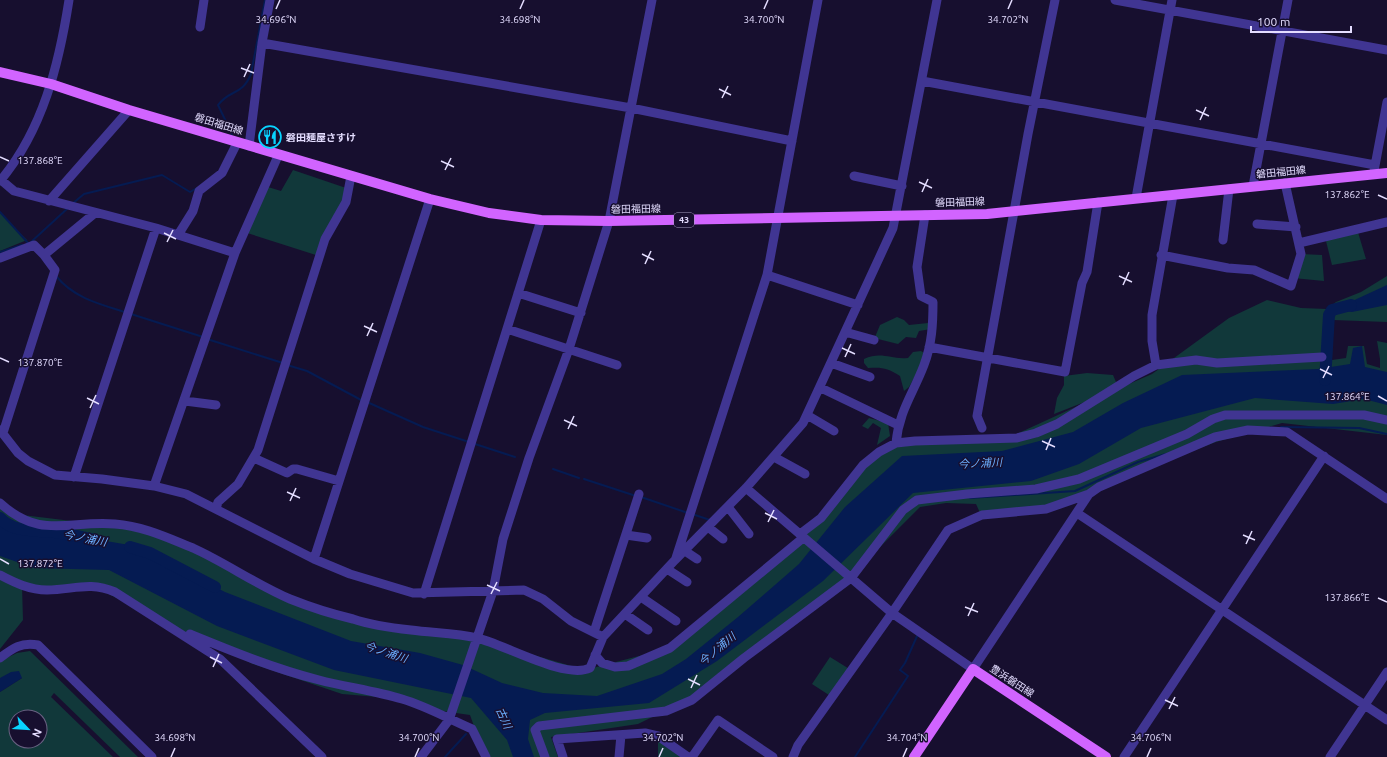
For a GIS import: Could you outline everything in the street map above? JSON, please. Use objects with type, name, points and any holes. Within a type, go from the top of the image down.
[{"type":"main road","name":"磐田福田線","points":[[0,72],[51,84],[129,110],[237,142],[278,156],[430,200],[489,213],[541,220],[609,221],[896,216],[1015,211],[1285,183],[1374,170],[1387,173]]},
{"type":"main road","points":[[914,757],[973,669]]},
{"type":"main road","name":"豊浜磐田線","points":[[973,669],[1106,757]]},
{"type":"street","points":[[69,0],[47,98],[16,160],[0,180],[14,191],[156,228],[234,253]]},
{"type":"street","points":[[200,28],[204,0]]},
{"type":"street","points":[[249,146],[262,43],[270,0]]},
{"type":"street","points":[[421,757],[449,720],[493,591],[503,539],[528,461],[581,313],[609,221],[652,0]]},
{"type":"street","points":[[675,560],[767,276],[818,0]]},
{"type":"street","points":[[0,502],[14,514],[27,522],[39,525],[55,527],[116,524],[158,533],[290,598],[355,620],[411,630],[476,638],[551,665],[570,669],[585,670],[590,668],[603,637],[675,560],[746,488],[802,425],[821,388],[893,228],[937,0]]},
{"type":"street","points":[[982,428],[977,416],[1034,101],[1055,0]]},
{"type":"street","points":[[1115,0],[1387,50]]},
{"type":"street","points":[[1136,198],[1172,0]]},
{"type":"street","points":[[1253,186],[1288,0]]},
{"type":"street","points":[[262,43],[631,108],[792,141]]},
{"type":"street","points":[[922,81],[1262,144],[1374,170],[1387,102]]},
{"type":"street","points":[[49,201],[129,110]]},
{"type":"street","points":[[178,235],[193,211],[199,191],[222,173],[237,142]]},
{"type":"street","points":[[154,486],[234,253],[278,156]]},
{"type":"street","points":[[216,509],[218,502],[238,484],[254,458],[325,239],[346,202],[351,176]]},
{"type":"street","points":[[854,176],[902,186]]},
{"type":"street","points":[[1161,255],[1228,268],[1254,270],[1291,286],[1301,254],[1285,183]]},
{"type":"street","points":[[1223,240],[1229,189]]},
{"type":"street","points":[[1156,365],[1152,341],[1152,315],[1161,255],[1173,194]]},
{"type":"street","points":[[314,559],[430,200]]},
{"type":"street","points":[[929,347],[1065,372],[1082,283],[1087,272],[1098,202]]},
{"type":"street","points":[[44,255],[95,213]]},
{"type":"street","points":[[896,443],[898,425],[905,403],[924,366],[933,333],[933,302],[921,296],[918,267],[925,215]]},
{"type":"street","points":[[424,594],[541,220]]},
{"type":"street","points":[[1299,243],[1387,222]]},
{"type":"street","points":[[1257,224],[1296,227]]},
{"type":"street","points":[[74,477],[156,228]]},
{"type":"street","points":[[0,258],[31,246],[44,255],[54,273],[1,431],[18,453],[28,461],[55,475],[154,486],[186,494],[314,559],[350,574],[413,593],[424,594],[524,590],[543,599],[571,621],[603,637]]},
{"type":"street","points":[[767,276],[858,305]]},
{"type":"street","points":[[518,293],[581,313]]},
{"type":"street","points":[[507,329],[617,366]]},
{"type":"street","points":[[845,332],[874,340]]},
{"type":"street","points":[[595,655],[602,664],[615,668],[643,660],[670,648],[803,538],[821,518],[863,465],[879,452],[896,443],[915,441],[1017,438],[1036,433],[1057,424],[1134,376],[1156,365],[1196,360],[1217,363],[1322,357]]},
{"type":"street","points":[[832,363],[870,377]]},
{"type":"street","points":[[821,388],[898,425]]},
{"type":"street","points":[[184,401],[216,405]]},
{"type":"street","points":[[807,415],[834,431]]},
{"type":"street","points":[[545,757],[535,730],[539,726],[666,711],[692,700],[848,576],[903,510],[917,500],[967,494],[1036,489],[1079,479],[1184,435],[1212,419],[1225,415],[1364,415],[1387,420]]},
{"type":"street","points":[[793,757],[798,745],[892,613],[948,530],[966,520],[982,515],[1046,509],[1089,494],[1099,487],[1215,437],[1248,430],[1287,432],[1387,498]]},
{"type":"street","points":[[1124,757],[1324,456]]},
{"type":"street","points":[[774,457],[805,474]]},
{"type":"street","points":[[254,458],[287,473],[292,469],[297,469],[339,481]]},
{"type":"street","points":[[746,488],[892,613],[973,669],[1089,494]]},
{"type":"street","points":[[594,632],[638,497]]},
{"type":"street","points":[[728,507],[749,534]]},
{"type":"street","points":[[1077,513],[1387,720]]},
{"type":"street","points":[[708,527],[723,539]]},
{"type":"street","points":[[626,535],[647,538]]},
{"type":"street","points":[[685,550],[697,559]]},
{"type":"street","points":[[667,569],[687,582]]},
{"type":"street","points":[[0,575],[27,588],[48,590],[84,586],[102,586],[115,592],[169,625],[220,659],[322,757]]},
{"type":"street","points":[[641,597],[676,621]]},
{"type":"street","points":[[625,614],[648,630]]},
{"type":"street","points":[[169,625],[251,660],[319,680],[402,699],[428,709],[474,731],[486,757]]},
{"type":"street","points":[[0,658],[17,646],[27,643],[38,645],[152,757]]},
{"type":"street","points":[[1330,757],[1387,672]]},
{"type":"street","points":[[692,757],[718,720],[773,757]]},
{"type":"street","points":[[563,757],[557,738],[645,733],[658,736],[688,757]]},
{"type":"street","points":[[619,757],[621,735]]},
{"type":"green space","points":[[293,170],[349,189],[319,256],[244,232],[268,187],[281,191]]},
{"type":"green space","points":[[0,213],[27,240],[0,251]]},
{"type":"green space","points":[[1357,229],[1366,259],[1332,265],[1325,237]]},
{"type":"green space","points":[[1301,254],[1322,255],[1324,281],[1293,278]]},
{"type":"green space","points":[[1387,276],[1387,322],[1333,320],[1332,360],[1346,358],[1348,346],[1364,346],[1367,364],[1380,368],[1377,341],[1387,343],[1387,435],[1282,423],[1216,442],[1087,491],[1057,505],[981,515],[976,504],[946,503],[920,507],[876,551],[854,581],[695,696],[638,724],[551,737],[558,757],[485,757],[470,715],[428,709],[402,699],[342,694],[253,664],[161,621],[99,589],[22,586],[23,620],[0,649],[0,498],[14,514],[138,529],[190,547],[317,608],[398,628],[476,638],[585,670],[670,648],[787,551],[852,477],[896,443],[1008,438],[1095,398],[1054,414],[1057,398],[1064,385],[1064,376],[1087,373],[1113,375],[1116,382],[1106,394],[1152,374],[1229,318],[1267,300],[1301,308],[1327,309],[1336,302],[1361,292]]},
{"type":"green space","points":[[897,317],[904,320],[909,325],[928,323],[931,329],[919,331],[916,338],[906,337],[898,344],[875,337],[880,325]]},
{"type":"green space","points":[[921,351],[927,355],[909,387],[904,391],[900,376],[885,369],[868,368],[864,363],[864,359],[870,357],[881,356],[908,358],[913,352]]},
{"type":"green space","points":[[869,418],[888,423],[890,436],[877,445],[881,428],[873,423],[868,429],[862,426]]},
{"type":"green space","points":[[30,651],[138,757],[120,757],[54,693],[51,697],[113,757],[0,757],[0,692],[22,678],[0,678],[0,661],[17,653]]},
{"type":"green space","points":[[830,657],[851,670],[832,697],[812,684]]},
{"type":"green space","points":[[658,739],[683,757],[658,757]]},
{"type":"water","points":[[1387,285],[1387,305],[1352,312],[1335,309]]},
{"type":"water","name":"古川","points":[[1362,346],[1365,367],[1387,372],[1387,405],[1364,399],[1333,404],[1255,398],[1141,428],[1079,464],[1031,481],[913,493],[823,581],[717,661],[649,703],[545,713],[530,720],[528,739],[534,757],[513,757],[507,740],[471,698],[334,670],[217,626],[109,570],[34,568],[0,556],[0,518],[6,524],[23,529],[54,532],[135,546],[225,592],[351,641],[420,653],[463,665],[502,683],[543,693],[597,696],[662,674],[686,659],[738,617],[799,564],[845,507],[902,456],[1002,451],[1073,432],[1123,403],[1182,375],[1318,369],[1350,364],[1353,348]]},
{"type":"water","points":[[19,671],[22,678],[0,692],[0,678],[11,672]]},
{"type":"waterway","points":[[232,134],[218,105],[227,96],[244,86],[251,74],[265,0]]},
{"type":"waterway","points":[[72,204],[84,194],[162,175],[190,192],[197,188]]},
{"type":"waterway","points":[[31,242],[68,208]]},
{"type":"waterway","points":[[0,212],[29,244]]},
{"type":"waterway","points":[[0,252],[22,245]]},
{"type":"waterway","points":[[56,276],[63,284],[79,295],[96,303],[125,312]]},
{"type":"waterway","points":[[1325,380],[1329,315],[1332,310],[1351,305]]},
{"type":"waterway","points":[[131,314],[203,337]]},
{"type":"waterway","points":[[207,339],[283,363]]},
{"type":"waterway","points":[[287,365],[307,371],[363,401]]},
{"type":"waterway","points":[[367,402],[423,427],[469,442]]},
{"type":"waterway","points":[[1281,427],[1359,428],[1387,434]]},
{"type":"waterway","points":[[475,444],[515,457]]},
{"type":"waterway","points":[[970,498],[1075,491],[1138,462],[1166,454]]},
{"type":"waterway","points":[[553,469],[579,478]]},
{"type":"waterway","points":[[584,479],[636,496]]},
{"type":"waterway","points":[[641,497],[688,513]]},
{"type":"waterway","points":[[692,514],[710,520]]},
{"type":"waterway","name":"今ノ浦川","points":[[0,518],[12,526],[26,530],[55,532],[95,540]]},
{"type":"waterway","name":"今ノ浦川","points":[[130,547],[150,553],[215,587]]},
{"type":"waterway","points":[[855,757],[908,676],[900,670],[905,663],[918,634]]},
{"type":"waterway","points":[[445,757],[466,734]]},
{"type":"place","name":"磐田麺屋さすけ","points":[[270,137]]}]
